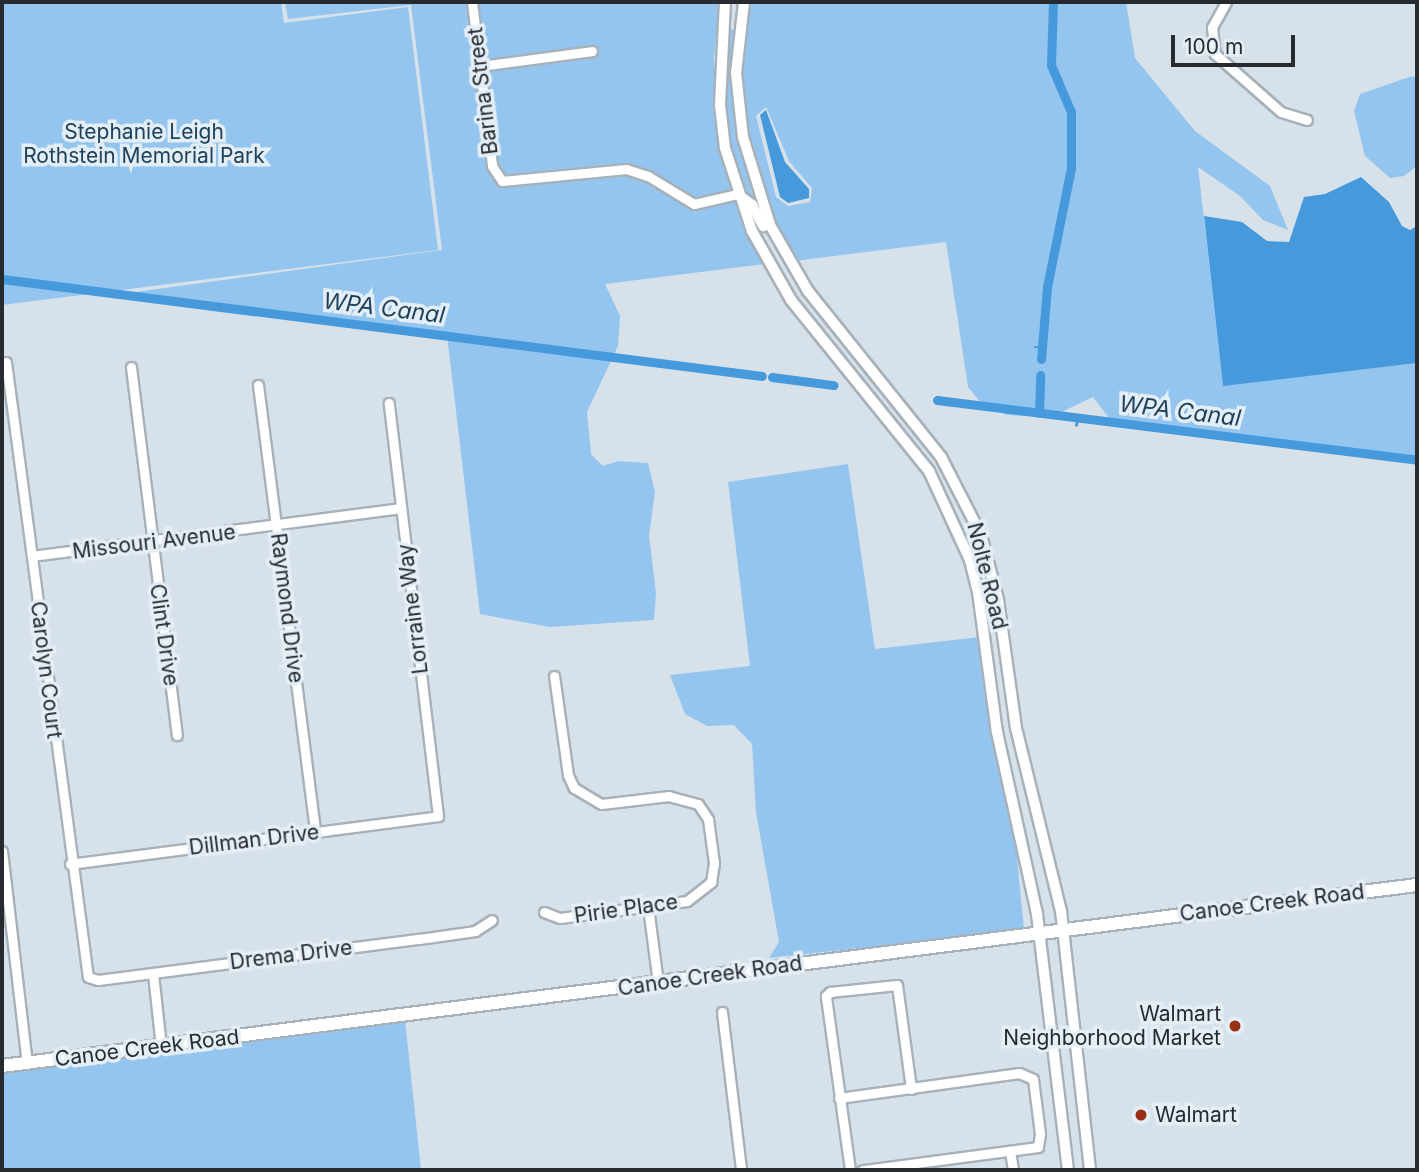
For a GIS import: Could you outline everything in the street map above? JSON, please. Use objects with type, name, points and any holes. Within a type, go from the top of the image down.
[{"type":"main road","name":"Canoe Creek Road","points":[[2,1066],[1417,885]]},
{"type":"street","name":"Barina Street","points":[[472,2],[492,166],[502,181],[626,169],[648,176],[694,204],[737,194]]},
{"type":"street","name":"Nolte Road","points":[[725,2],[720,105],[737,194],[762,252],[791,300],[895,424],[929,471],[970,560],[978,592],[997,732],[1031,873],[1068,1170]]},
{"type":"street","name":"Nolte Road","points":[[744,2],[736,73],[743,137],[758,196],[792,267],[921,430],[965,498],[987,558],[1016,728],[1064,929],[1090,1170]]},
{"type":"street","points":[[1227,2],[1212,27],[1215,54],[1281,112],[1307,120]]},
{"type":"street","points":[[480,65],[592,51]]},
{"type":"street","points":[[737,194],[752,205],[782,263],[792,267]]},
{"type":"street","name":"Carolyn Court","points":[[6,362],[70,864],[88,977]]},
{"type":"street","name":"Clint Drive","points":[[131,367],[177,735]]},
{"type":"street","name":"Raymond Drive","points":[[258,385],[315,832]]},
{"type":"street","points":[[871,397],[897,398]]},
{"type":"street","name":"Lorraine Way","points":[[388,403],[438,816]]},
{"type":"street","points":[[895,424],[921,430]]},
{"type":"street","name":"Missouri Avenue","points":[[32,556],[152,543],[401,508]]},
{"type":"street","name":"Pirie Place","points":[[544,912],[560,918],[687,901],[710,882],[714,863],[708,819],[698,803],[683,797],[601,804],[574,788],[554,676]]},
{"type":"street","name":"Dillman Drive","points":[[70,864],[438,816]]},
{"type":"street","points":[[2,851],[27,1063]]},
{"type":"street","points":[[648,907],[658,983]]},
{"type":"street","name":"Drema Drive","points":[[88,977],[153,974],[419,940],[475,931],[492,920]]},
{"type":"street","points":[[153,974],[161,1047]]},
{"type":"street","points":[[850,1170],[826,996],[854,988],[897,985],[911,1088]]},
{"type":"street","points":[[722,1013],[741,1170]]},
{"type":"street","points":[[839,1098],[1029,1074],[1040,1142],[1010,1152],[863,1170]]},
{"type":"street","points":[[1010,1152],[1013,1170]]},
{"type":"green space","name":"Stephanie Leigh Rothstein Memorial Park","points":[[2,2],[281,2],[284,23],[408,7],[438,250],[2,305]]},
{"type":"green space","points":[[285,2],[720,2],[714,57],[720,149],[734,199],[764,264],[605,284],[620,316],[618,346],[587,412],[591,454],[603,466],[618,461],[648,463],[655,492],[649,536],[656,593],[654,620],[549,627],[480,614],[447,335],[128,293],[442,250],[411,5],[288,19]]},
{"type":"green space","points":[[749,2],[1126,2],[1135,58],[1195,131],[1270,186],[1288,230],[1263,220],[1240,196],[1198,167],[1223,385],[1417,363],[1417,458],[1113,423],[1093,397],[1051,417],[1007,415],[981,403],[968,387],[946,242],[794,261],[774,223],[747,136],[741,73]],"holes":[[[766,107],[789,161],[812,188],[810,202],[788,206],[776,197],[756,116]]]},
{"type":"green space","points":[[727,29],[735,30],[731,73],[738,138],[754,200],[741,191],[730,147],[724,104]]},
{"type":"green space","points":[[1412,76],[1417,78],[1417,166],[1404,176],[1390,178],[1365,156],[1354,111],[1360,94]]},
{"type":"green space","points":[[848,464],[875,649],[980,637],[1014,826],[1024,930],[769,958],[779,942],[756,812],[752,744],[734,725],[707,726],[685,714],[670,675],[750,666],[728,482]]},
{"type":"green space","points":[[405,1020],[421,1170],[2,1170],[2,1070]]},
{"type":"shaded area","points":[[766,110],[785,162],[809,189],[809,198],[788,203],[780,197],[760,115]]},
{"type":"shaded area","points":[[1361,177],[1389,202],[1402,226],[1410,230],[1417,226],[1417,363],[1223,386],[1204,216],[1242,222],[1267,241],[1289,242],[1304,197],[1325,194]]},
{"type":"waterway","points":[[1041,359],[1047,287],[1071,168],[1071,112],[1051,65],[1053,2]]},
{"type":"waterway","name":"WPA Canal","points":[[2,279],[762,376]]},
{"type":"waterway","points":[[1035,347],[1042,347]]},
{"type":"waterway","points":[[1039,413],[1040,375]]},
{"type":"waterway","name":"WPA Canal","points":[[772,377],[833,385]]},
{"type":"waterway","name":"WPA Canal","points":[[937,400],[1417,460]]},
{"type":"waterway","points":[[1076,425],[1078,417]]},
{"type":"place","name":"Walmart Neighborhood Market","points":[[1235,1026]]},
{"type":"place","name":"Walmart","points":[[1141,1115]]}]
